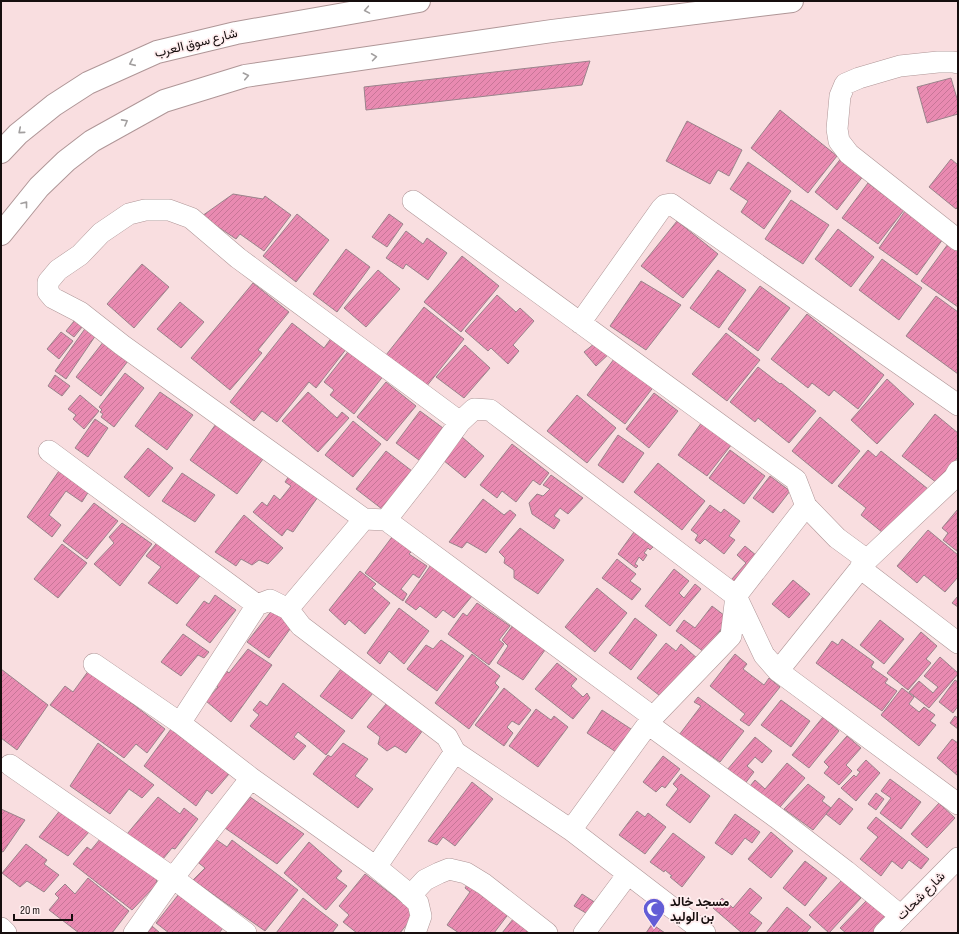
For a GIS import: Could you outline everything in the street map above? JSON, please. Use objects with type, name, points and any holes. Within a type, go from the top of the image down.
[{"type":"main road","name":"شارع سوق العرب","points":[[1,152],[18,134],[54,104],[88,83],[157,52],[236,33],[419,1]]},
{"type":"main road","points":[[1,234],[39,187],[66,161],[92,141],[164,101],[245,76],[552,31],[792,1]]},
{"type":"street","points":[[958,63],[938,62],[900,66],[859,78],[845,84],[840,96],[837,129],[839,141],[849,154],[958,240]]},
{"type":"street","points":[[413,202],[796,480],[806,506],[837,538],[863,564],[958,643]]},
{"type":"street","points":[[580,323],[661,209],[665,205],[671,204],[958,405]]},
{"type":"street","points":[[460,422],[238,258],[191,218],[169,210],[146,210],[129,214],[100,233],[80,255],[58,270],[48,282],[48,292],[53,298],[80,312],[122,345],[364,519],[386,520],[651,720],[846,871],[901,916]]},
{"type":"street","points":[[386,520],[460,422],[474,409],[490,410],[736,596],[764,655],[778,671],[958,804]]},
{"type":"street","points":[[49,451],[257,605]]},
{"type":"street","points":[[778,671],[863,564],[957,477]]},
{"type":"street","points":[[571,830],[651,720],[731,636],[736,596],[806,506]]},
{"type":"street","points":[[288,609],[364,519]]},
{"type":"street","points":[[180,723],[257,605],[270,600],[288,609],[301,626],[448,738],[456,752],[571,830],[705,933]]},
{"type":"street","points":[[94,664],[180,723],[251,778],[376,867],[418,903],[421,916],[415,933]]},
{"type":"street","points":[[376,867],[456,752]]},
{"type":"street","points":[[10,765],[173,878],[246,933]]},
{"type":"street","points":[[134,933],[173,878],[251,778]]},
{"type":"street","name":"شارع شحات","points":[[884,933],[958,858]]},
{"type":"street","points":[[410,896],[425,880],[439,873],[449,869],[466,872],[484,884],[547,933]]},
{"type":"street","points":[[584,933],[628,874]]},
{"type":"street","points":[[1,928],[6,933]]},
{"type":"building","points":[[590,61],[582,85],[366,110],[364,87]]},
{"type":"building","points":[[951,78],[958,102],[958,114],[927,123],[917,87]]},
{"type":"building","points":[[780,110],[837,156],[808,193],[751,148]]},
{"type":"building","points":[[687,121],[742,150],[729,176],[718,170],[710,184],[666,161]]},
{"type":"building","points":[[842,157],[864,175],[837,210],[815,192]]},
{"type":"building","points":[[951,159],[958,165],[958,207],[956,209],[929,187]]},
{"type":"building","points":[[748,162],[791,191],[764,229],[741,212],[748,201],[730,189]]},
{"type":"building","points":[[868,183],[904,210],[878,244],[842,218]]},
{"type":"building","points":[[233,194],[263,199],[265,196],[291,215],[264,251],[240,234],[236,239],[202,216]]},
{"type":"building","points":[[791,200],[829,225],[803,264],[765,239]]},
{"type":"building","points":[[905,211],[943,239],[917,275],[879,248]]},
{"type":"building","points":[[297,214],[329,240],[296,282],[263,256]]},
{"type":"building","points":[[389,214],[403,224],[387,247],[372,237]]},
{"type":"building","points":[[677,221],[718,254],[683,298],[641,266]]},
{"type":"building","points":[[838,229],[874,257],[851,287],[815,259]]},
{"type":"building","points":[[406,231],[423,244],[427,238],[447,253],[428,280],[406,264],[403,269],[386,258]]},
{"type":"building","points":[[948,244],[958,251],[958,307],[921,281]]},
{"type":"building","points":[[346,249],[370,267],[337,312],[313,294]]},
{"type":"building","points":[[462,256],[499,286],[461,332],[424,302]]},
{"type":"building","points":[[882,259],[922,288],[899,320],[859,290]]},
{"type":"building","points":[[142,264],[169,287],[134,328],[107,304]]},
{"type":"building","points":[[378,270],[400,289],[366,327],[344,308]]},
{"type":"building","points":[[718,270],[746,290],[719,328],[690,308]]},
{"type":"building","points":[[641,281],[681,305],[646,350],[610,326]]},
{"type":"building","points":[[253,283],[289,312],[258,350],[262,353],[230,390],[191,358]]},
{"type":"building","points":[[760,286],[790,308],[758,351],[728,329]]},
{"type":"building","points":[[497,295],[516,312],[520,308],[534,321],[513,345],[519,351],[508,364],[491,348],[488,351],[465,331]]},
{"type":"building","points":[[936,296],[958,312],[958,374],[906,336]]},
{"type":"building","points":[[180,302],[204,322],[181,348],[157,329]]},
{"type":"building","points":[[424,307],[464,339],[426,387],[386,355]]},
{"type":"building","points":[[807,314],[884,375],[858,409],[834,390],[829,396],[812,383],[808,388],[771,359]]},
{"type":"building","points":[[79,315],[87,321],[74,337],[66,331]]},
{"type":"building","points":[[89,323],[98,332],[66,379],[55,371]]},
{"type":"building","points":[[292,323],[324,348],[332,337],[347,348],[316,388],[309,382],[277,422],[262,411],[254,421],[230,402]]},
{"type":"building","points":[[61,332],[73,341],[59,359],[47,349]]},
{"type":"building","points":[[726,333],[760,360],[727,401],[692,374]]},
{"type":"building","points":[[600,339],[611,352],[596,366],[584,352]]},
{"type":"building","points":[[104,341],[128,361],[101,396],[76,377]]},
{"type":"building","points":[[465,345],[490,368],[464,398],[436,377]]},
{"type":"building","points":[[350,349],[384,375],[354,414],[330,395],[334,390],[324,382]]},
{"type":"building","points":[[617,355],[655,385],[625,424],[587,395]]},
{"type":"building","points":[[758,367],[816,411],[789,443],[758,418],[755,422],[730,402]]},
{"type":"building","points":[[125,373],[144,388],[114,427],[101,417],[103,414],[100,412],[102,410],[99,407]]},
{"type":"building","points":[[55,375],[70,386],[62,396],[48,386]]},
{"type":"building","points":[[887,379],[914,404],[877,444],[851,420]]},
{"type":"building","points":[[386,382],[416,406],[387,441],[357,417]]},
{"type":"building","points":[[160,392],[193,415],[167,450],[135,426]]},
{"type":"building","points":[[308,392],[337,418],[342,412],[349,418],[318,452],[282,421]]},
{"type":"building","points":[[654,393],[678,411],[649,448],[626,429]]},
{"type":"building","points":[[80,395],[99,411],[84,429],[73,419],[76,415],[68,409]]},
{"type":"building","points":[[577,395],[616,428],[587,463],[547,431]]},
{"type":"building","points":[[420,411],[447,431],[423,463],[396,443]]},
{"type":"building","points":[[935,414],[958,433],[958,457],[937,483],[902,456]]},
{"type":"building","points":[[221,417],[269,451],[237,494],[190,460]]},
{"type":"building","points":[[820,417],[860,451],[832,484],[792,451]]},
{"type":"building","points":[[95,419],[108,428],[88,457],[75,448]]},
{"type":"building","points":[[353,421],[381,444],[353,477],[325,455]]},
{"type":"building","points":[[702,422],[732,444],[707,476],[678,455]]},
{"type":"building","points":[[618,435],[644,453],[623,483],[598,465]]},
{"type":"building","points":[[462,437],[484,456],[465,478],[443,460]]},
{"type":"building","points":[[512,444],[549,473],[540,485],[533,480],[516,502],[502,491],[497,498],[480,485]]},
{"type":"building","points":[[148,448],[173,468],[149,497],[124,477]]},
{"type":"building","points":[[730,450],[765,476],[744,504],[709,478]]},
{"type":"building","points":[[868,450],[876,457],[881,451],[928,489],[888,537],[861,515],[866,508],[838,486]]},
{"type":"building","points":[[386,451],[412,471],[382,509],[356,489]]},
{"type":"building","points":[[658,463],[705,501],[682,530],[634,492]]},
{"type":"building","points":[[61,468],[89,491],[82,502],[66,491],[49,515],[61,525],[52,537],[27,517]]},
{"type":"building","points":[[182,473],[215,495],[195,522],[162,501]]},
{"type":"building","points":[[551,475],[583,498],[568,514],[560,508],[554,516],[560,520],[554,529],[532,514],[529,503],[537,494],[543,496],[550,489],[543,485]]},
{"type":"building","points":[[289,476],[318,497],[293,532],[287,529],[282,536],[253,512],[262,502],[267,506],[274,495],[280,500],[291,486],[285,482]]},
{"type":"building","points":[[770,476],[790,491],[773,513],[753,498]]},
{"type":"building","points":[[483,499],[504,515],[510,510],[516,515],[486,553],[467,542],[462,548],[449,542]]},
{"type":"building","points":[[94,503],[118,521],[87,559],[63,541]]},
{"type":"building","points":[[710,505],[721,513],[724,509],[740,521],[729,536],[735,540],[724,554],[705,539],[700,544],[695,540],[698,535],[691,530]]},
{"type":"building","points":[[958,509],[958,552],[943,540],[948,533],[942,528]]},
{"type":"building","points":[[244,515],[283,548],[268,564],[259,560],[252,565],[241,559],[236,566],[215,552]]},
{"type":"building","points":[[122,523],[152,544],[120,586],[94,564],[114,543],[109,537]]},
{"type":"building","points":[[520,528],[564,560],[538,594],[514,578],[514,570],[504,563],[505,558],[499,552]]},
{"type":"building","points":[[928,530],[958,555],[958,577],[945,592],[924,575],[917,583],[897,566]]},
{"type":"building","points":[[634,532],[653,547],[650,550],[648,548],[644,553],[647,555],[643,561],[639,557],[635,564],[638,566],[636,568],[618,554]]},
{"type":"building","points":[[395,533],[415,548],[409,554],[427,566],[419,578],[413,574],[401,589],[407,594],[403,601],[365,573]]},
{"type":"building","points":[[160,539],[204,571],[177,604],[148,583],[161,567],[146,556]]},
{"type":"building","points":[[62,544],[87,563],[58,598],[34,579]]},
{"type":"building","points":[[745,546],[763,561],[741,587],[731,580],[746,563],[737,555]]},
{"type":"building","points":[[435,559],[477,590],[454,618],[443,610],[436,618],[420,606],[416,610],[405,602]]},
{"type":"building","points":[[617,559],[636,574],[630,581],[641,589],[632,600],[602,578]]},
{"type":"building","points":[[674,569],[689,581],[679,593],[684,598],[695,584],[701,589],[670,626],[645,606]]},
{"type":"building","points":[[360,571],[376,584],[372,588],[390,603],[365,634],[349,620],[345,625],[329,610]]},
{"type":"building","points":[[793,580],[810,594],[789,618],[772,604]]},
{"type":"building","points":[[597,588],[627,613],[595,652],[565,627]]},
{"type":"building","points":[[215,595],[236,610],[210,643],[186,625],[204,601],[209,604]]},
{"type":"building","points":[[958,596],[958,607],[952,603]]},
{"type":"building","points":[[477,603],[510,626],[499,640],[504,644],[489,665],[448,634],[463,613],[467,616]]},
{"type":"building","points":[[712,606],[729,619],[704,652],[676,631],[684,620],[695,628]]},
{"type":"building","points":[[399,608],[429,631],[404,664],[389,651],[380,664],[367,653]]},
{"type":"building","points":[[273,609],[293,625],[269,658],[247,642]]},
{"type":"building","points":[[635,618],[657,635],[631,670],[609,653]]},
{"type":"building","points":[[880,620],[904,639],[884,664],[860,645]]},
{"type":"building","points":[[513,625],[548,646],[523,680],[497,663],[508,646],[502,640]]},
{"type":"building","points":[[921,632],[937,646],[926,659],[931,663],[908,690],[887,673]]},
{"type":"building","points":[[183,634],[209,652],[204,658],[198,655],[181,676],[161,662]]},
{"type":"building","points":[[842,639],[874,662],[871,667],[888,679],[885,683],[897,691],[882,711],[816,663],[832,641],[838,645]]},
{"type":"building","points":[[441,640],[464,656],[437,691],[407,669],[426,645],[433,649]]},
{"type":"building","points":[[666,643],[676,651],[681,644],[698,659],[664,699],[637,678]]},
{"type":"building","points":[[248,649],[272,665],[231,722],[206,701],[218,687],[214,682],[223,668],[229,673]]},
{"type":"building","points":[[472,654],[500,676],[495,683],[499,687],[469,729],[435,703]]},
{"type":"building","points":[[735,654],[747,664],[743,669],[764,685],[769,678],[780,687],[749,726],[740,720],[745,714],[710,686]]},
{"type":"building","points":[[940,657],[958,674],[929,708],[909,692],[919,681],[933,693],[938,687],[924,676]]},
{"type":"building","points":[[557,663],[577,679],[571,686],[583,697],[587,693],[590,698],[573,719],[535,689]]},
{"type":"building","points":[[344,665],[377,688],[352,719],[320,696]]},
{"type":"building","points":[[1,669],[48,705],[17,750],[1,738]]},
{"type":"building","points":[[89,670],[165,729],[147,753],[136,744],[124,758],[50,705],[65,686],[73,692]]},
{"type":"building","points":[[955,680],[958,682],[958,706],[953,713],[939,702]]},
{"type":"building","points":[[283,683],[345,731],[326,755],[298,732],[294,737],[306,746],[294,760],[250,726],[259,715],[253,710],[260,701],[267,706]]},
{"type":"building","points":[[504,688],[531,710],[519,725],[512,721],[507,727],[513,733],[504,746],[475,725]]},
{"type":"building","points":[[902,688],[914,697],[909,704],[919,712],[924,707],[935,715],[930,721],[936,725],[919,746],[881,715]]},
{"type":"building","points":[[698,697],[744,731],[720,762],[697,746],[693,751],[676,739],[701,706],[694,702]]},
{"type":"building","points":[[391,698],[426,726],[406,753],[395,746],[387,751],[378,744],[380,737],[367,727]]},
{"type":"building","points":[[781,700],[810,721],[791,747],[761,725]]},
{"type":"building","points":[[536,709],[551,720],[554,716],[568,727],[538,767],[509,746]]},
{"type":"building","points":[[602,710],[631,729],[616,752],[587,733]]},
{"type":"building","points":[[955,716],[958,718],[958,729],[950,723]]},
{"type":"building","points":[[823,717],[839,731],[809,768],[792,755]]},
{"type":"building","points":[[171,729],[229,774],[212,794],[207,790],[196,806],[144,766]]},
{"type":"building","points":[[847,736],[861,748],[846,765],[852,771],[839,785],[824,773],[829,767],[824,762]]},
{"type":"building","points":[[755,737],[772,751],[762,763],[755,757],[747,766],[754,772],[744,785],[727,770]]},
{"type":"building","points":[[952,739],[958,743],[958,776],[937,758]]},
{"type":"building","points":[[98,743],[154,785],[142,798],[129,789],[110,814],[70,786]]},
{"type":"building","points":[[343,743],[368,759],[355,776],[373,789],[358,808],[313,774],[328,755],[331,757]]},
{"type":"building","points":[[663,756],[680,769],[665,788],[662,786],[656,792],[643,782]]},
{"type":"building","points":[[866,760],[880,773],[856,801],[841,788],[854,775],[856,777],[860,772],[857,770]]},
{"type":"building","points":[[787,763],[805,778],[774,814],[746,791],[755,780],[765,789]]},
{"type":"building","points":[[681,774],[710,796],[690,823],[666,805],[678,789],[673,784]]},
{"type":"building","points":[[890,779],[921,802],[901,829],[880,813],[891,798],[881,791]]},
{"type":"building","points":[[472,782],[493,799],[455,846],[443,837],[437,845],[428,841]]},
{"type":"building","points":[[808,784],[825,797],[822,801],[831,808],[813,830],[784,809]]},
{"type":"building","points":[[876,793],[884,799],[876,810],[868,804]]},
{"type":"building","points":[[158,797],[180,814],[184,808],[198,819],[175,849],[172,848],[163,859],[127,834]]},
{"type":"building","points":[[250,797],[304,834],[277,864],[225,828]]},
{"type":"building","points":[[839,798],[853,809],[840,825],[826,814]]},
{"type":"building","points":[[939,803],[955,818],[927,848],[911,834]]},
{"type":"building","points":[[65,804],[89,832],[68,856],[39,837]]},
{"type":"building","points":[[1,809],[25,820],[3,852],[1,851]]},
{"type":"building","points":[[637,811],[645,817],[648,813],[666,827],[645,854],[619,835]]},
{"type":"building","points":[[735,814],[760,832],[752,843],[745,838],[732,855],[715,843]]},
{"type":"building","points":[[876,817],[929,859],[921,869],[909,860],[902,869],[892,861],[881,876],[860,859],[878,837],[867,828]]},
{"type":"building","points":[[771,832],[793,851],[771,878],[748,859]]},
{"type":"building","points":[[105,833],[155,869],[157,884],[132,910],[73,864],[87,847],[91,850]]},
{"type":"building","points":[[673,833],[705,857],[682,887],[670,877],[672,876],[665,870],[664,872],[650,862]]},
{"type":"building","points":[[208,834],[227,847],[232,840],[298,890],[265,931],[193,880],[205,868],[190,856]]},
{"type":"building","points":[[309,842],[342,871],[336,878],[347,886],[326,910],[284,873]]},
{"type":"building","points":[[26,844],[47,860],[44,864],[59,875],[44,892],[27,881],[20,887],[2,873]]},
{"type":"building","points":[[805,861],[827,878],[805,906],[783,888]]},
{"type":"building","points":[[365,874],[416,913],[400,933],[357,933],[343,922],[349,915],[339,906]]},
{"type":"building","points":[[472,877],[513,908],[494,933],[459,933],[447,925],[470,892],[465,888]]},
{"type":"building","points":[[88,878],[129,911],[112,933],[79,933],[49,910],[59,898],[55,894],[65,884],[75,894]]},
{"type":"building","points":[[842,880],[861,898],[829,933],[809,915]]},
{"type":"building","points":[[750,888],[762,898],[749,913],[762,923],[754,933],[742,933],[713,908],[722,898],[733,908]]},
{"type":"building","points":[[182,890],[226,924],[219,933],[169,933],[156,923]]},
{"type":"building","points":[[582,894],[599,905],[591,916],[574,906]]},
{"type":"building","points":[[303,898],[338,925],[332,933],[276,933]]},
{"type":"building","points":[[867,900],[888,919],[874,933],[846,933],[840,928]]},
{"type":"building","points":[[787,907],[811,927],[806,933],[766,933]]},
{"type":"building","points":[[517,914],[542,933],[502,933]]},
{"type":"building","name":"مسجد خالد بن الوليد","points":[[652,924],[665,933],[646,933]]},
{"type":"building","points":[[152,926],[160,933],[147,933]]},
{"type":"place","name":"مسجد خالد بن الوليد","points":[[654,928]]}]
